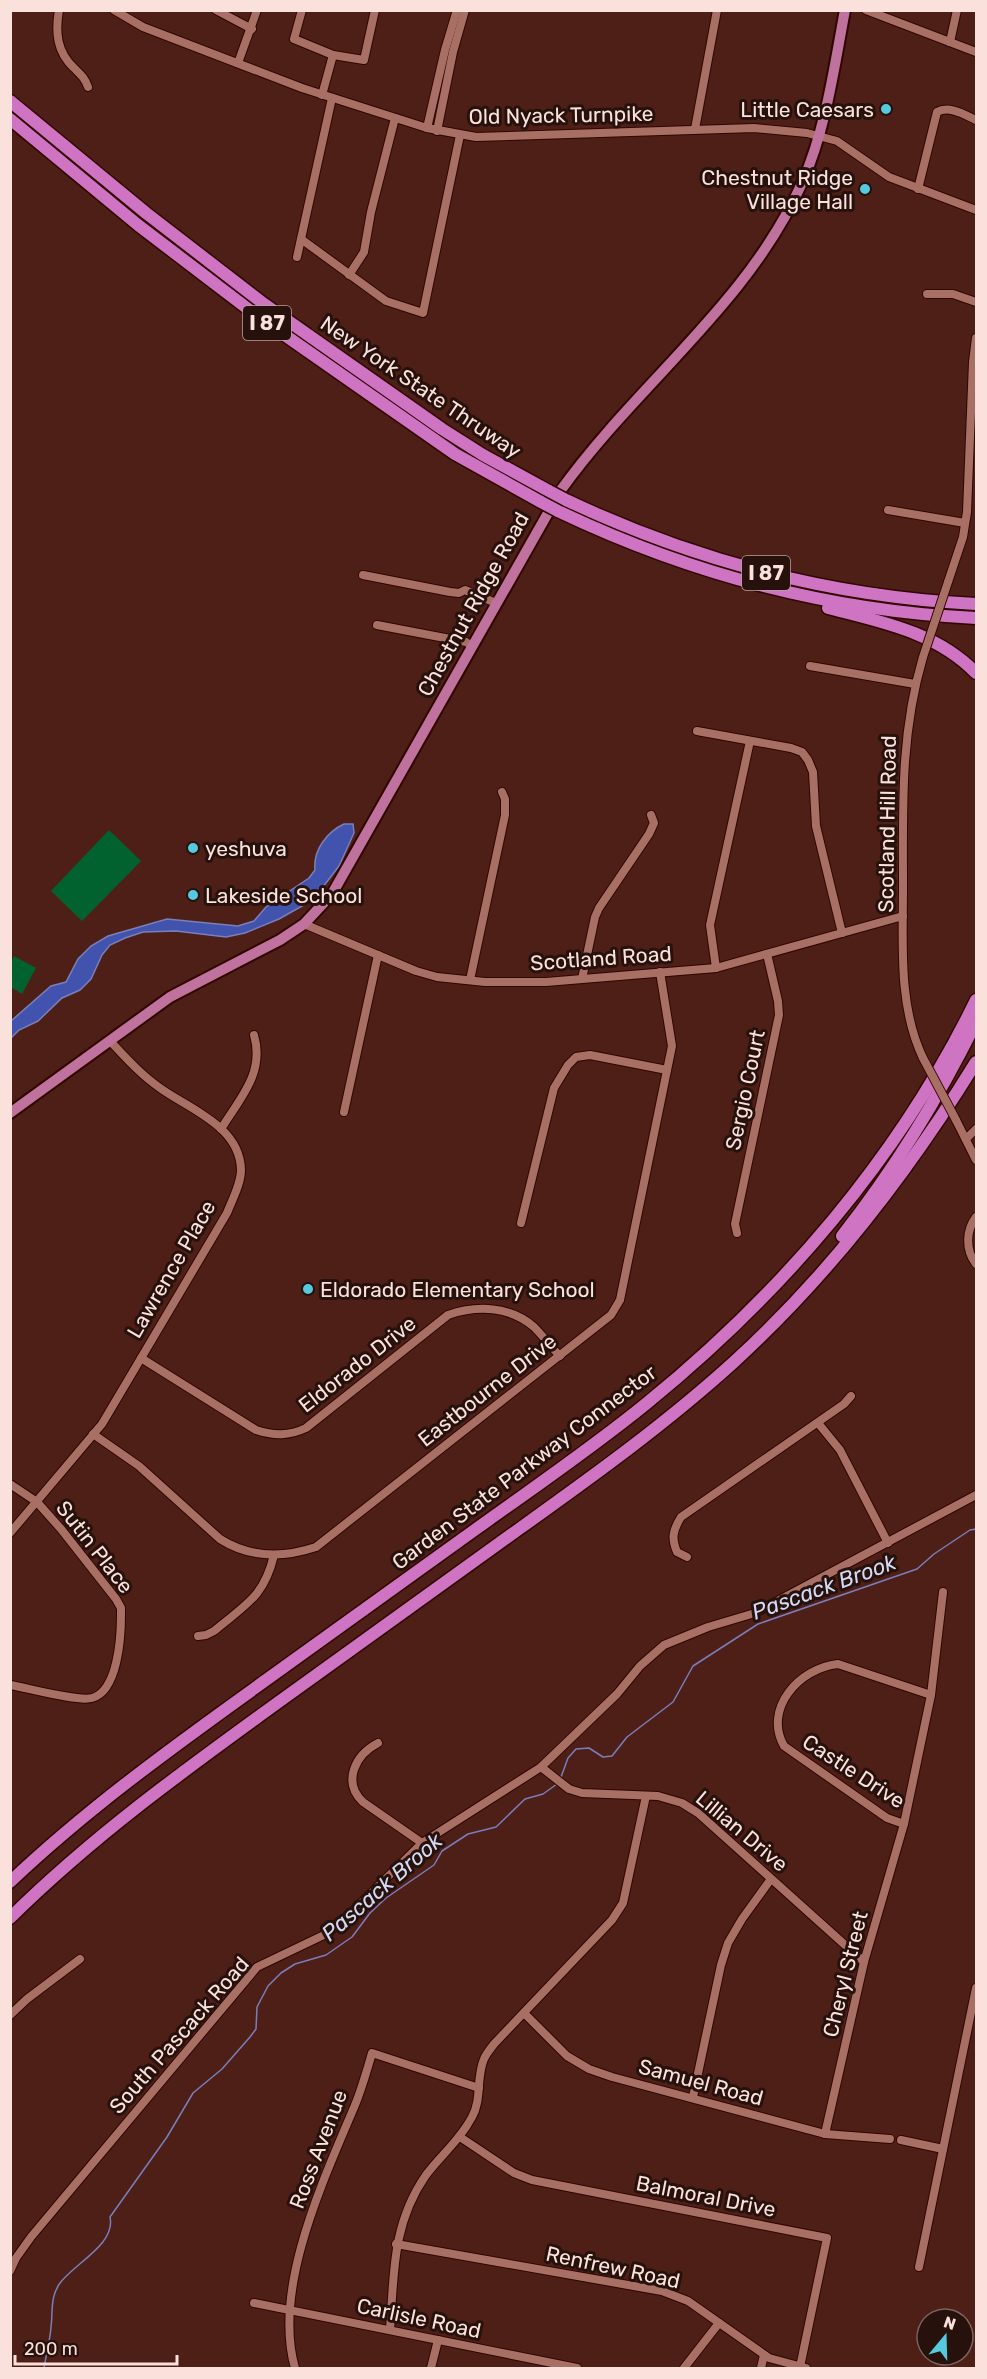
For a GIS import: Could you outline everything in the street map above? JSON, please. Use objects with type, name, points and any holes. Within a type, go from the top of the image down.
[{"type":"highway","name":"New York State Thruway","points":[[10,101],[153,219],[264,304],[436,425],[483,455],[566,500],[655,538],[756,570],[868,593],[976,604]]},
{"type":"highway","name":"New York State Thruway","points":[[10,119],[146,231],[256,315],[455,454],[558,511],[674,560],[744,582],[866,607],[976,618]]},
{"type":"highway","points":[[744,582],[801,601],[916,633],[945,648],[976,673]]},
{"type":"highway","name":"Garden State Parkway Connector","points":[[10,1882],[67,1831],[144,1769],[602,1439],[708,1350],[798,1260],[868,1176],[924,1095],[976,1000]]},
{"type":"highway","points":[[762,1335],[832,1250],[882,1183],[924,1119],[976,1022]]},
{"type":"highway","points":[[762,1335],[864,1223],[927,1138],[976,1062]]},
{"type":"highway","name":"Garden State Parkway Connector","points":[[10,1918],[80,1854],[156,1791],[621,1456],[704,1388],[762,1335]]},
{"type":"main road","name":"Chestnut Ridge Road","points":[[10,1113],[170,997],[280,940],[304,924],[332,894],[546,513],[569,478],[730,296],[759,259],[779,227],[798,192],[819,135],[845,10]]},
{"type":"street","points":[[59,10],[58,45],[64,57],[81,74],[88,87]]},
{"type":"street","name":"Old Nyack Turnpike","points":[[114,10],[143,27],[238,63],[332,98],[428,128],[476,137],[754,128],[819,135],[843,145],[888,177],[976,210]]},
{"type":"street","points":[[216,10],[252,29]]},
{"type":"street","points":[[238,63],[257,10]]},
{"type":"street","points":[[302,10],[294,39],[333,56],[364,60],[375,10]]},
{"type":"street","points":[[428,128],[445,50],[457,10]]},
{"type":"street","points":[[437,130],[453,52],[465,10]]},
{"type":"street","points":[[695,129],[717,10]]},
{"type":"street","points":[[866,10],[976,52]]},
{"type":"street","points":[[950,42],[957,10]]},
{"type":"street","points":[[322,94],[333,56]]},
{"type":"street","points":[[297,256],[332,98]]},
{"type":"street","points":[[918,189],[937,112],[943,109],[949,110],[976,120]]},
{"type":"street","points":[[349,275],[364,252],[371,212],[395,118]]},
{"type":"street","points":[[301,239],[387,301],[423,313],[460,135]]},
{"type":"street","points":[[927,294],[953,294],[976,302]]},
{"type":"street","name":"Scotland Hill Road","points":[[976,338],[965,523],[915,684],[908,718],[903,765],[903,916],[910,1027],[923,1058],[976,1160]]},
{"type":"street","points":[[888,510],[965,523]]},
{"type":"street","points":[[363,575],[450,592],[459,593],[465,590],[496,603]]},
{"type":"street","points":[[377,625],[466,642],[472,646]]},
{"type":"street","points":[[810,666],[915,684]]},
{"type":"street","points":[[698,731],[791,748],[802,752],[808,760],[813,772],[816,826],[842,933]]},
{"type":"street","points":[[716,968],[710,925],[750,741]]},
{"type":"street","points":[[470,980],[505,815],[506,807],[502,792]]},
{"type":"street","points":[[582,979],[594,917],[649,834],[654,823],[651,815]]},
{"type":"street","name":"Scotland Road","points":[[304,924],[437,977],[546,982],[716,968],[903,916]]},
{"type":"street","name":"Sergio Court","points":[[737,1233],[735,1224],[779,1015],[767,954]]},
{"type":"street","points":[[344,1112],[378,955]]},
{"type":"street","name":"Eastbourne Drive","points":[[93,1434],[139,1466],[220,1539],[231,1546],[254,1554],[274,1555],[302,1551],[316,1547],[611,1315],[620,1300],[672,1046],[660,972]]},
{"type":"street","points":[[221,1129],[255,1074],[258,1050],[254,1035]]},
{"type":"street","name":"Lawrence Place","points":[[10,1533],[102,1424],[226,1213],[236,1189],[241,1167],[233,1145],[221,1129],[154,1083],[110,1041]]},
{"type":"street","points":[[521,1223],[554,1088],[568,1065],[576,1058],[590,1055],[667,1070]]},
{"type":"street","points":[[966,1139],[976,1129]]},
{"type":"street","points":[[976,1217],[969,1230],[968,1245],[976,1264]]},
{"type":"street","name":"Eldorado Drive","points":[[141,1358],[256,1430],[280,1435],[306,1428],[447,1315],[458,1311],[485,1308],[518,1316],[534,1327],[560,1356]]},
{"type":"street","points":[[687,1557],[677,1551],[672,1540],[675,1527],[681,1517],[818,1423],[851,1396]]},
{"type":"street","points":[[818,1423],[840,1450],[888,1543]]},
{"type":"street","name":"Sutin Place","points":[[10,1484],[37,1502],[61,1528],[121,1608],[121,1627],[113,1676],[100,1694],[90,1699],[10,1685]]},
{"type":"street","name":"South Pascack Road","points":[[10,2271],[16,2258],[31,2238],[257,1967],[326,1934],[350,1914],[422,1843],[542,1767],[617,1694],[640,1666],[663,1645],[708,1627],[755,1613],[976,1496]]},
{"type":"street","points":[[198,1636],[214,1631],[262,1589],[274,1555]]},
{"type":"street","name":"Cheryl Street","points":[[825,2134],[864,1962],[903,1824],[930,1695],[943,1592]]},
{"type":"street","name":"Castle Drive","points":[[903,1824],[887,1818],[784,1746],[779,1737],[778,1712],[799,1680],[825,1665],[838,1664],[930,1695]]},
{"type":"street","points":[[378,1743],[367,1748],[358,1758],[351,1782],[354,1794],[422,1843]]},
{"type":"street","name":"Lillian Drive","points":[[542,1767],[559,1781],[582,1793],[658,1796],[682,1803],[698,1813],[864,1962]]},
{"type":"street","points":[[390,2330],[396,2244],[407,2209],[427,2175],[460,2137],[477,2109],[483,2059],[494,2044],[612,1920],[623,1902],[646,1796]]},
{"type":"street","points":[[693,2097],[728,1943],[771,1879]]},
{"type":"street","points":[[10,2014],[80,1959]]},
{"type":"street","points":[[919,2267],[976,1988]]},
{"type":"street","name":"Samuel Road","points":[[524,2013],[567,2056],[589,2069],[612,2077],[825,2134],[890,2139]]},
{"type":"street","name":"Ross Avenue","points":[[295,2368],[289,2327],[299,2254],[372,2053],[479,2088]]},
{"type":"street","name":"Balmoral Drive","points":[[460,2137],[514,2173],[532,2180],[827,2238],[803,2368]]},
{"type":"street","points":[[901,2140],[943,2149]]},
{"type":"street","name":"Renfrew Road","points":[[396,2244],[662,2291],[688,2301],[764,2355],[803,2368]]},
{"type":"street","name":"Carlisle Road","points":[[254,2303],[577,2368]]},
{"type":"street","points":[[684,2368],[719,2323]]},
{"type":"street","points":[[431,2368],[438,2340]]},
{"type":"street","points":[[761,2368],[764,2355]]},
{"type":"green space","points":[[109,830],[141,861],[82,921],[51,891]]},
{"type":"green space","points":[[14,956],[36,968],[22,994],[11,987],[11,963]]},
{"type":"water","points":[[344,824],[353,824],[354,833],[339,866],[313,900],[279,919],[245,933],[226,937],[176,931],[143,932],[125,938],[110,945],[102,955],[91,979],[80,990],[62,998],[38,1021],[19,1030],[11,1038],[11,1021],[51,986],[66,982],[78,959],[91,946],[108,936],[167,919],[238,926],[254,921],[266,907],[309,878],[315,870],[316,856],[322,842]]},
{"type":"waterway","name":"Pascack Brook","points":[[561,1777],[568,1758],[576,1749],[589,1748],[603,1757],[612,1756],[627,1737],[673,1702],[693,1666],[758,1624],[917,1569],[934,1554],[970,1530],[976,1529]]},
{"type":"waterway","name":"Pascack Brook","points":[[44,2368],[53,2299],[57,2288],[107,2236],[110,2217],[167,2137],[193,2093],[222,2069],[256,2029],[257,2007],[268,1986],[281,1973],[295,1964],[326,1955],[352,1937],[370,1913],[386,1898],[434,1865],[442,1851],[468,1834],[496,1827],[525,1799],[543,1794],[557,1784]]},
{"type":"place","name":"Little Caesars","points":[[886,109]]},
{"type":"place","name":"Chestnut Ridge Village Hall","points":[[865,189]]},
{"type":"place","name":"yeshuva","points":[[193,848]]},
{"type":"place","name":"Lakeside School","points":[[193,895]]},
{"type":"place","name":"Eldorado Elementary School","points":[[308,1289]]}]
